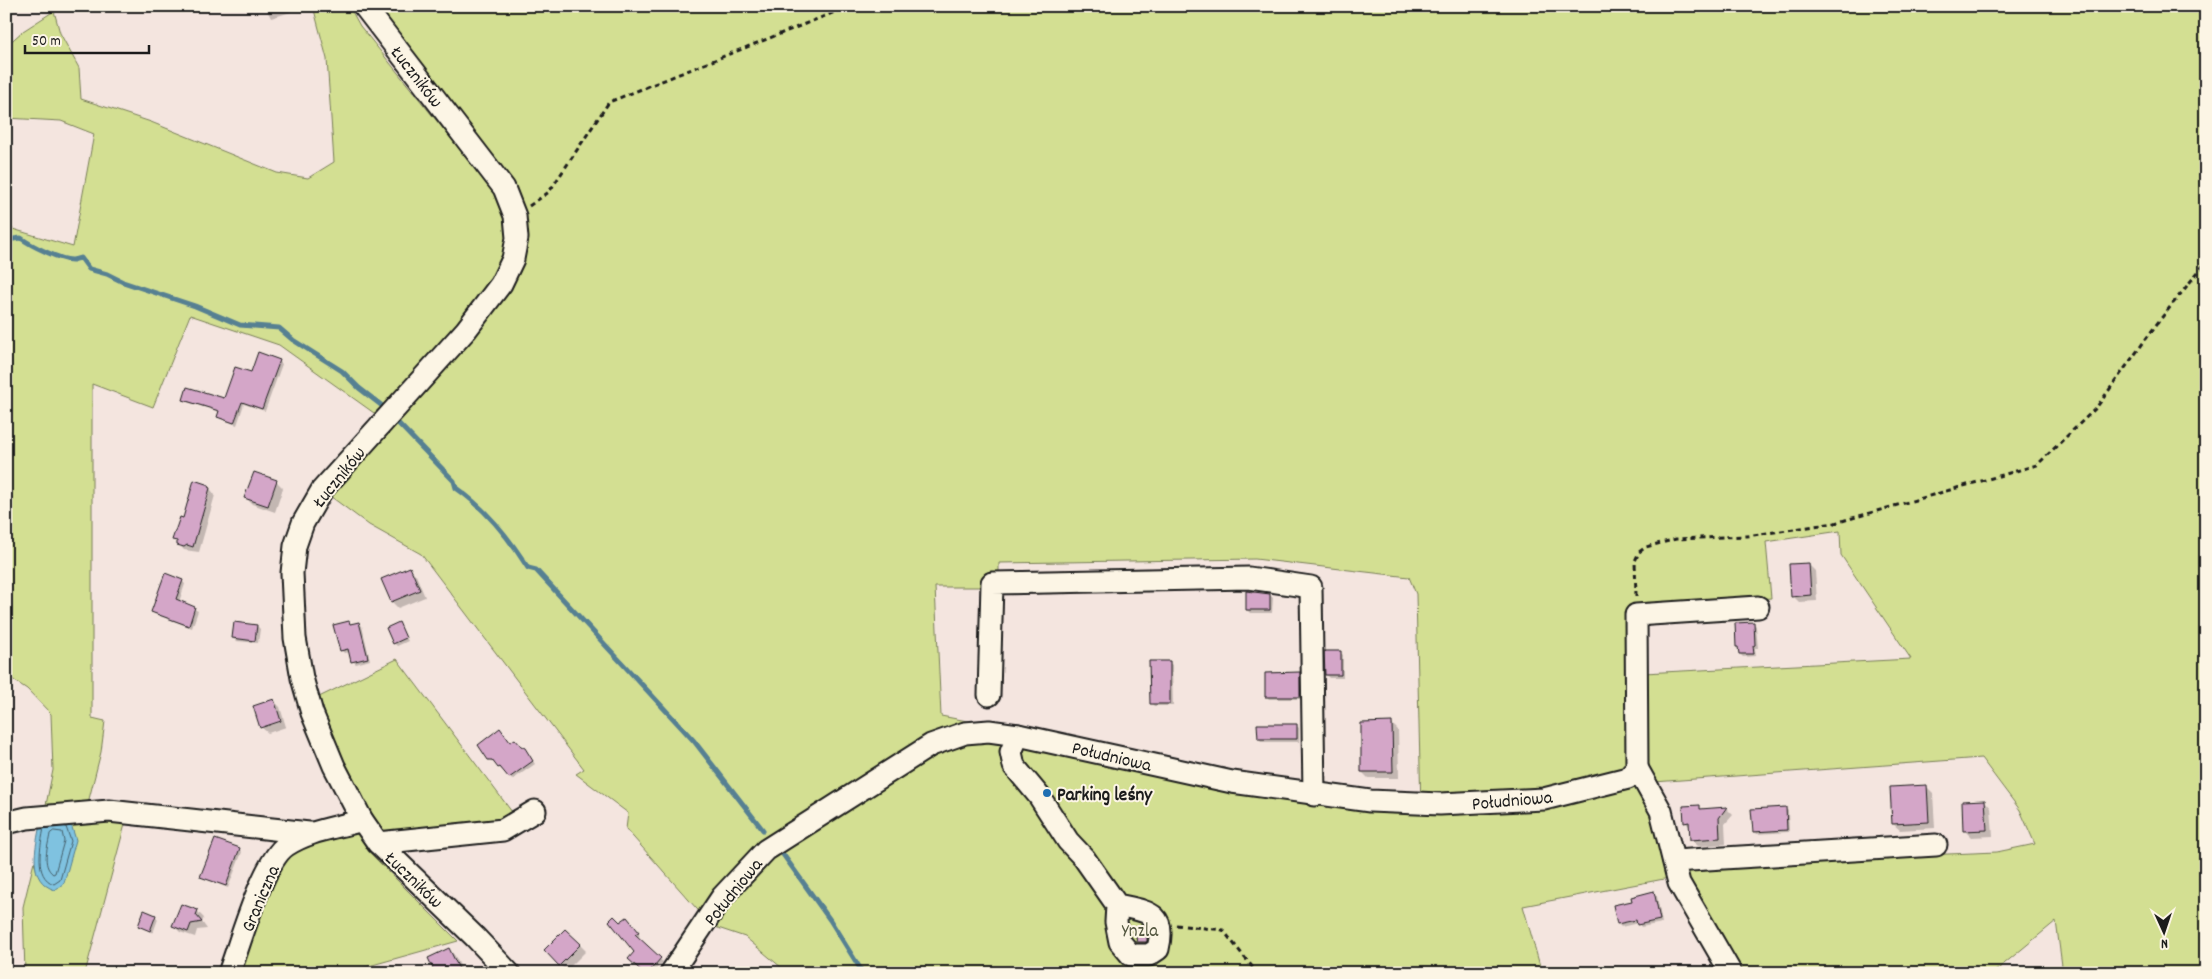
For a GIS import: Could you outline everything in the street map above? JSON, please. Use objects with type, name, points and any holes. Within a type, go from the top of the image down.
[{"type":"street","name":"Łuczników","points":[[364,6],[504,188],[515,216],[517,238],[513,259],[501,284],[466,330],[322,490],[303,523],[295,546],[292,573],[295,638],[302,678],[312,713],[334,766],[362,820],[378,843],[476,937],[509,973]]},
{"type":"street","points":[[989,695],[992,583],[1249,578],[1311,587],[1314,795]]},
{"type":"street","points":[[1731,973],[1679,883],[1661,811],[1637,768],[1636,615],[1758,607]]},
{"type":"street","name":"Południowa","points":[[671,973],[722,897],[766,850],[930,745],[964,732],[989,731],[1018,735],[1232,782],[1370,802],[1440,804],[1544,799],[1628,778],[1637,768]]},
{"type":"street","points":[[1018,735],[1011,752],[1014,766],[1039,796],[1068,841],[1084,858],[1117,905],[1154,916],[1160,923],[1162,936],[1158,949],[1149,955],[1131,955],[1120,942],[1116,922],[1117,905]]},
{"type":"street","points":[[378,843],[503,830],[535,811]]},
{"type":"street","points":[[6,823],[27,818],[109,812],[309,833]]},
{"type":"street","name":"Graniczna","points":[[229,973],[268,869],[285,846],[309,833],[362,820]]},
{"type":"street","points":[[1674,861],[1936,845]]},
{"type":"path","points":[[515,216],[548,192],[609,102],[850,6]]},
{"type":"path","points":[[1636,615],[1635,561],[1639,552],[1646,547],[1676,539],[1747,536],[1835,523],[2037,465],[2096,408],[2159,321],[2206,262]]},
{"type":"path","points":[[1160,923],[1223,930],[1241,950],[1257,973]]},
{"type":"green space","points":[[313,6],[349,6],[360,26],[491,188],[507,215],[510,239],[505,261],[458,326],[396,394],[374,413],[279,345],[190,315],[153,407],[92,384],[92,718],[105,721],[101,752],[88,803],[46,805],[53,770],[51,714],[27,689],[6,675],[6,227],[73,247],[94,134],[61,121],[6,118],[6,46],[23,31],[54,11],[60,33],[79,68],[81,99],[151,122],[277,173],[308,178],[334,162],[327,59]]},
{"type":"green space","name":"Ynzla","points":[[373,6],[2206,6],[2206,973],[2063,973],[2056,921],[1993,973],[1738,973],[1681,865],[1997,852],[2035,844],[2020,810],[1981,758],[1654,782],[1669,878],[1523,906],[1542,973],[788,973],[745,937],[712,926],[626,829],[628,813],[576,774],[584,769],[421,554],[369,525],[330,496],[502,296],[520,272],[525,230],[518,192]],"holes":[[[1840,531],[1841,555],[1911,659],[1644,673],[1643,609],[1771,598],[1766,542]],[[1255,559],[1409,577],[1416,594],[1421,810],[1220,786],[1021,747],[982,742],[951,747],[909,770],[875,794],[791,843],[978,723],[941,716],[935,587],[999,587],[999,563]]]},
{"type":"green space","points":[[397,659],[515,816],[502,823],[383,834],[349,781],[319,697]]},
{"type":"green space","points":[[127,817],[85,973],[25,973],[23,907],[34,862],[38,875],[70,821]]},
{"type":"green space","points":[[356,829],[368,851],[458,941],[344,973],[240,973],[268,891],[283,862],[291,853],[306,844]]},
{"type":"water","points":[[70,821],[76,840],[64,883],[55,890],[46,886],[36,871],[35,853],[40,824]]},
{"type":"building","points":[[258,352],[280,360],[262,409],[242,402],[234,423],[217,417],[219,411],[183,400],[187,387],[224,398],[235,367],[251,372]]},
{"type":"building","points":[[254,472],[277,480],[268,506],[244,498]]},
{"type":"building","points":[[194,480],[209,485],[208,487],[210,488],[193,547],[187,545],[184,547],[177,545],[177,541],[172,540],[180,517],[183,518]]},
{"type":"building","points":[[1809,563],[1811,595],[1791,597],[1789,564]]},
{"type":"building","points":[[410,567],[420,590],[391,602],[381,579]]},
{"type":"building","points":[[165,573],[183,580],[176,599],[195,607],[189,626],[151,612]]},
{"type":"building","points":[[1246,591],[1270,594],[1270,610],[1246,610]]},
{"type":"building","points":[[349,621],[350,624],[359,622],[368,658],[351,662],[348,649],[340,651],[333,625]]},
{"type":"building","points":[[234,622],[257,625],[255,641],[232,638]]},
{"type":"building","points":[[399,622],[406,638],[393,644],[386,628]]},
{"type":"building","points":[[1754,622],[1754,654],[1739,654],[1738,647],[1736,647],[1735,623]]},
{"type":"building","points":[[1324,651],[1341,651],[1341,675],[1325,675]]},
{"type":"building","points":[[1149,661],[1170,661],[1170,704],[1150,704]]},
{"type":"building","points":[[1300,672],[1300,697],[1265,697],[1265,673]]},
{"type":"building","points":[[274,699],[281,721],[260,728],[253,706]]},
{"type":"building","points":[[1392,722],[1393,772],[1361,772],[1361,723]]},
{"type":"building","points":[[1257,724],[1297,724],[1297,739],[1258,739]]},
{"type":"building","points":[[500,728],[510,742],[515,739],[525,748],[533,761],[509,778],[492,760],[488,760],[478,745]]},
{"type":"building","points":[[1927,785],[1929,822],[1892,824],[1890,787]]},
{"type":"building","points":[[1985,800],[1987,830],[1963,831],[1962,801]]},
{"type":"building","points":[[1700,805],[1700,809],[1727,807],[1719,818],[1720,838],[1690,840],[1689,822],[1684,823],[1683,806]]},
{"type":"building","points":[[1786,807],[1787,830],[1753,832],[1751,809]]},
{"type":"building","points":[[215,839],[240,848],[226,886],[200,877]]},
{"type":"building","points":[[1654,891],[1660,920],[1637,925],[1636,920],[1617,924],[1613,905],[1632,901],[1631,897]]},
{"type":"building","points":[[181,904],[198,910],[196,915],[202,922],[191,924],[188,932],[172,926]]},
{"type":"building","points":[[144,910],[156,915],[150,931],[138,926]]},
{"type":"building","points":[[614,916],[620,922],[627,917],[639,932],[635,934],[661,958],[648,973],[644,973],[628,959],[634,952],[609,921]]},
{"type":"building","points":[[1141,925],[1147,930],[1147,942],[1137,942],[1135,932]]},
{"type":"building","points":[[565,929],[581,944],[559,966],[544,950]]},
{"type":"building","points":[[449,948],[461,973],[435,973],[428,958]]},
{"type":"waterway","points":[[6,240],[21,238],[62,258],[68,260],[81,258],[89,269],[195,306],[240,325],[279,328],[293,340],[342,371],[359,388],[381,405]]},
{"type":"waterway","points":[[398,423],[454,481],[456,488],[477,505],[496,525],[528,568],[536,570],[694,741],[763,830]]},
{"type":"waterway","points":[[782,853],[830,920],[863,973]]},
{"type":"place","name":"Parking leśny","points":[[1047,793]]}]
